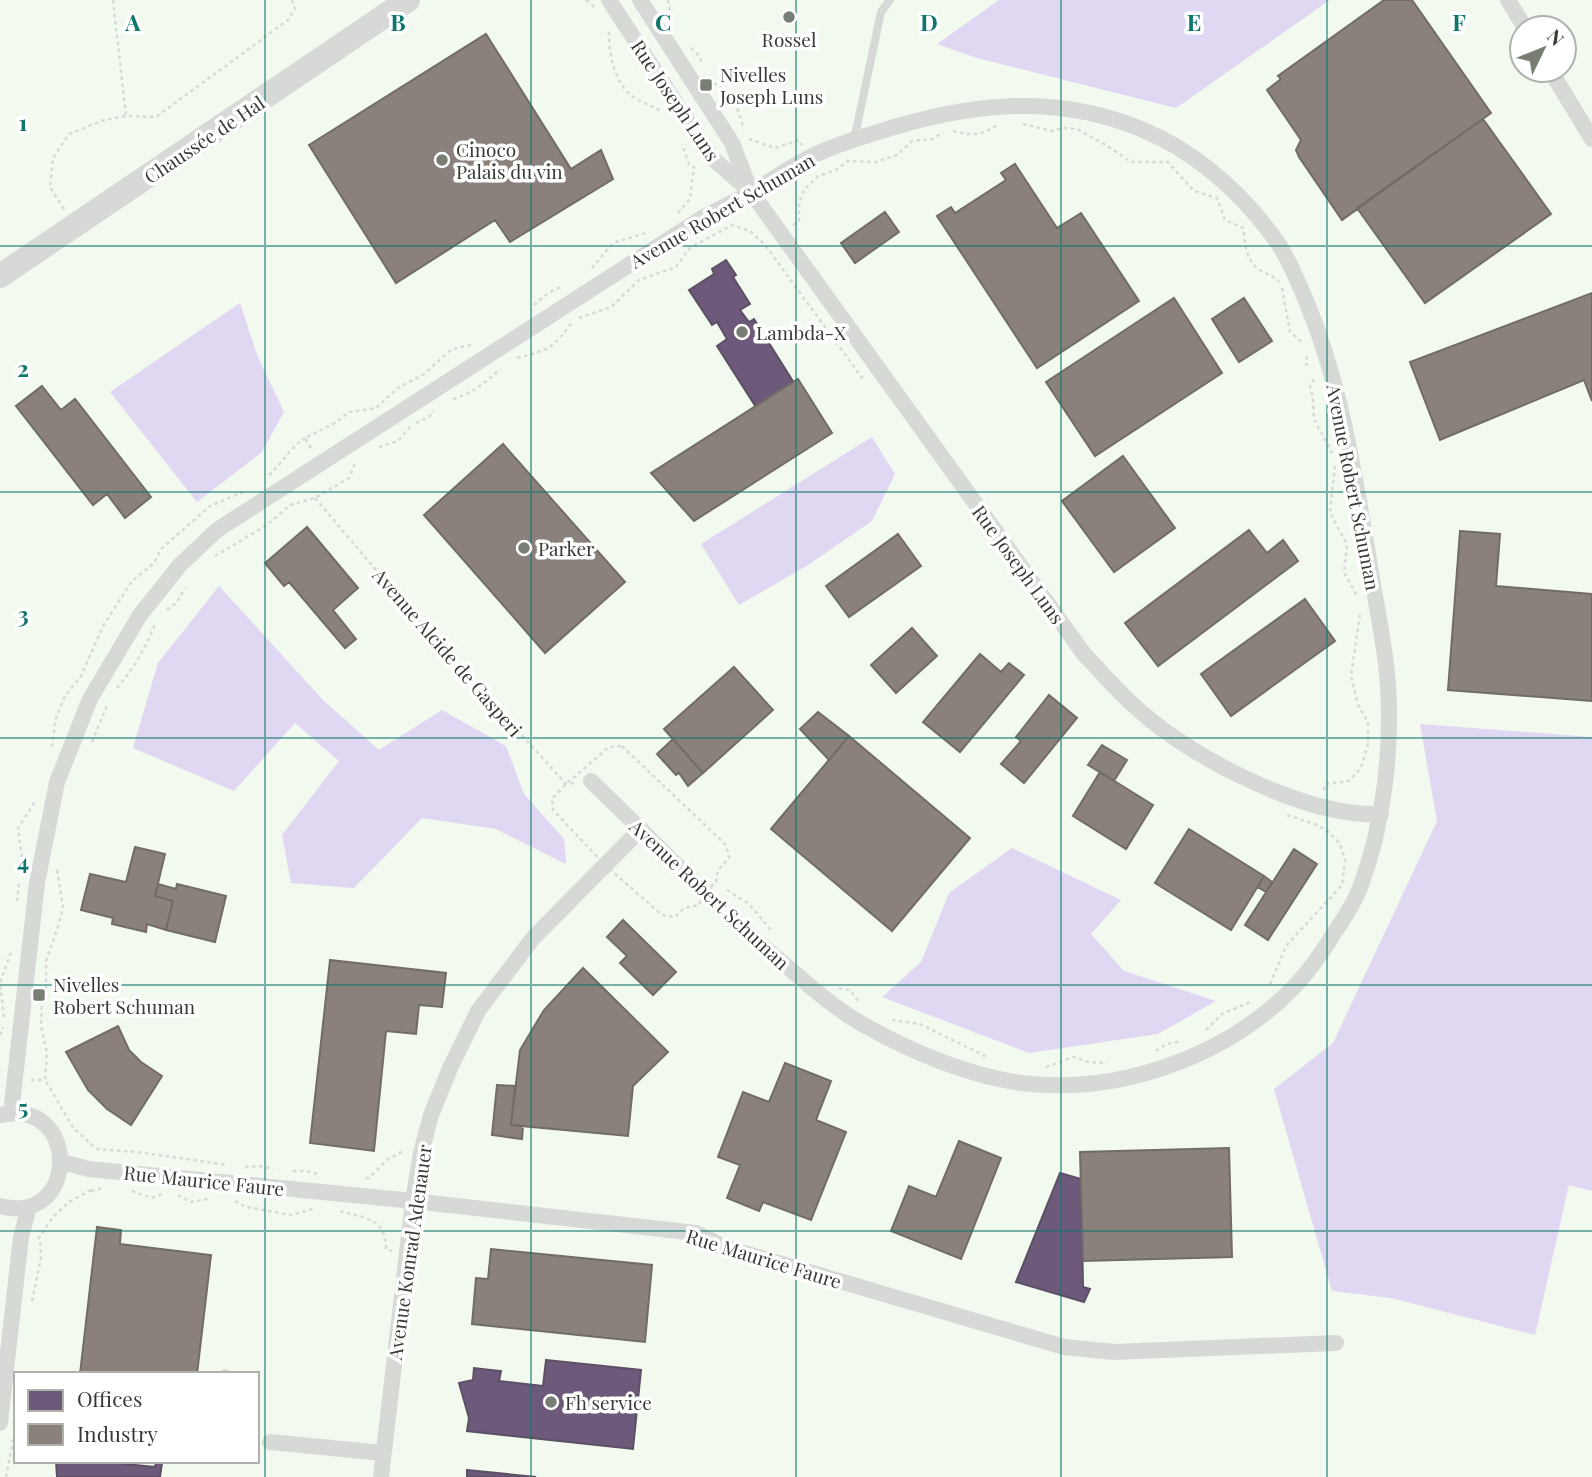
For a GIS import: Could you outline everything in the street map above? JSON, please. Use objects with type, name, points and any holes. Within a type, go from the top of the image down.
[{"type":"main road","name":"Chaussée de Hal","points":[[0,276],[408,0]]},
{"type":"street","name":"Rue Joseph Luns","points":[[640,0],[732,143],[751,192],[1084,654],[1141,712],[1194,751],[1266,788],[1320,806],[1367,815],[1381,814]]},
{"type":"street","name":"Rue Joseph Luns","points":[[605,6],[711,157],[751,192]]},
{"type":"street","points":[[1559,84],[1592,139]]},
{"type":"street","name":"Avenue Robert Schuman","points":[[62,1162],[60,1146],[52,1132],[41,1121],[26,1115],[5,1114],[37,883],[57,782],[90,699],[139,615],[180,565],[217,530],[702,218],[798,163],[854,140],[921,118],[984,106],[1032,105],[1092,113],[1139,128],[1185,153],[1219,177],[1275,238],[1296,277],[1318,328],[1338,393],[1355,474],[1388,684],[1388,745],[1381,814],[1360,889],[1317,960],[1290,991],[1219,1044],[1167,1068],[1098,1083],[1053,1084],[1021,1083],[970,1071],[917,1051],[858,1022],[751,938],[591,781]]},
{"type":"street","name":"Avenue Konrad Adenauer","points":[[381,1477],[412,1201],[431,1115],[478,1011],[533,938],[641,829]]},
{"type":"street","points":[[0,1206],[16,1209],[42,1200],[59,1177],[62,1162]]},
{"type":"street","name":"Rue Maurice Faure","points":[[62,1162],[89,1169],[696,1233],[724,1247],[1064,1347],[1114,1352],[1336,1343]]},
{"type":"street","points":[[0,1423],[20,1237],[29,1206]]},
{"type":"street","points":[[264,1440],[383,1453]]},
{"type":"lane","points":[[854,140],[881,12],[880,0]]},
{"type":"lane","points":[[881,12],[890,0]]},
{"type":"path","points":[[113,0],[125,116]]},
{"type":"path","points":[[75,227],[50,187],[53,158],[69,134],[104,120],[125,116],[156,117],[288,20],[295,9],[292,0]]},
{"type":"path","points":[[586,0],[605,6]]},
{"type":"path","points":[[668,0],[672,19]]},
{"type":"path","points":[[609,29],[611,59],[621,82],[633,97],[670,117]]},
{"type":"path","points":[[684,43],[700,57],[702,73]]},
{"type":"path","points":[[712,82],[719,85],[736,105],[742,120],[742,136],[763,146],[775,148],[799,140]]},
{"type":"path","points":[[765,245],[799,221],[799,203],[804,191],[818,176],[836,170],[848,161],[876,162],[897,155],[912,141],[933,139],[947,130],[980,135],[1004,119]]},
{"type":"path","points":[[1016,122],[1052,131],[1062,128],[1077,130],[1131,162],[1168,162],[1194,191],[1217,198],[1224,220],[1244,228],[1248,260],[1259,270],[1273,275],[1281,285],[1290,332],[1308,347],[1306,364],[1316,376],[1310,386],[1315,399],[1314,419],[1326,438],[1335,462],[1330,513],[1347,544],[1344,572],[1361,606],[1351,676],[1359,705],[1368,722],[1368,744],[1361,768],[1349,781],[1325,784],[1317,825]]},
{"type":"path","points":[[675,216],[690,199],[694,167],[689,164],[682,143]]},
{"type":"path","points":[[517,358],[541,352],[556,344],[574,320],[611,307],[639,279],[676,267],[690,248],[732,225],[750,231],[765,245],[863,378]]},
{"type":"path","points":[[587,275],[613,243],[649,232]]},
{"type":"path","points":[[531,308],[548,293],[568,284]]},
{"type":"path","points":[[319,463],[305,438],[335,423],[349,412],[376,408],[398,388],[424,374],[453,349],[472,345]]},
{"type":"path","points":[[447,401],[470,394],[507,363]]},
{"type":"path","points":[[374,450],[398,440],[411,425],[430,416],[438,405]]},
{"type":"path","points":[[207,561],[267,525],[290,505],[315,498],[349,478],[356,460]]},
{"type":"path","name":"Avenue Alcide de Gasperi","points":[[315,498],[437,642],[566,784],[591,781]]},
{"type":"path","points":[[88,751],[110,696],[130,673],[148,643],[159,616],[177,602],[186,585]]},
{"type":"path","points":[[1269,987],[1286,946],[1342,885],[1345,860],[1340,844],[1330,833],[1317,825],[1279,811]]},
{"type":"path","points":[[56,867],[63,907],[46,961],[41,1026],[47,1053],[45,1080],[73,1127],[96,1149],[217,1162],[237,1167],[259,1166],[282,1172],[306,1171],[319,1174]]},
{"type":"path","points":[[727,890],[749,904],[774,933]]},
{"type":"path","points":[[838,988],[849,990],[858,1001]]},
{"type":"path","points":[[1199,1038],[1222,1014],[1251,1001]]},
{"type":"path","points":[[892,1020],[920,1024],[988,1058]]},
{"type":"path","points":[[1155,1051],[1167,1044],[1188,1040]]},
{"type":"path","points":[[1038,1068],[1073,1057],[1112,1064]]},
{"type":"path","points":[[356,1178],[369,1178],[388,1159],[405,1150],[421,1153]]},
{"type":"path","points":[[91,1191],[105,1187]]},
{"type":"path","points":[[128,1189],[152,1198],[170,1191],[191,1202],[213,1198]]},
{"type":"path","points":[[229,1198],[246,1207],[291,1215],[318,1209]]},
{"type":"path","points":[[338,1211],[375,1221],[386,1235],[386,1249],[406,1256]]},
{"type":"path","points":[[6,1477],[14,1431]]},
{"type":"shaded area","points":[[999,0],[1330,0],[1176,108],[977,58],[937,44]]},
{"type":"shaded area","points":[[240,303],[257,355],[284,412],[261,453],[197,502],[110,392]]},
{"type":"shaded area","points":[[872,437],[895,474],[872,521],[808,565],[739,605],[701,544]]},
{"type":"shaded area","points":[[219,586],[323,700],[379,750],[442,710],[506,746],[524,794],[564,839],[566,864],[496,829],[422,818],[354,888],[291,883],[282,835],[339,761],[295,723],[234,791],[133,748],[158,663]]},
{"type":"shaded area","points":[[1420,724],[1592,737],[1592,1191],[1569,1185],[1535,1335],[1391,1298],[1332,1291],[1274,1089],[1333,1043],[1437,821]]},
{"type":"shaded area","points":[[1012,848],[1121,900],[1091,934],[1124,971],[1216,1001],[1158,1034],[1029,1053],[882,997],[921,962],[949,893]]},
{"type":"building: Offices","name":"Lambda-X","points":[[726,260],[750,304],[740,310],[749,322],[754,319],[794,383],[756,407],[717,346],[727,339],[717,322],[712,325],[689,290],[714,274],[712,269]]},
{"type":"building: Offices","points":[[1060,1173],[1081,1179],[1083,1287],[1090,1289],[1084,1302],[1016,1282]]},
{"type":"building: Offices","name":"Fh service","points":[[546,1360],[641,1370],[633,1449],[467,1431],[469,1418],[459,1383],[473,1380],[474,1368],[501,1371],[499,1381],[543,1386]]},
{"type":"building: Offices","points":[[56,1463],[116,1463],[155,1467],[156,1463],[162,1463],[160,1477],[57,1477]]},
{"type":"building: Offices","points":[[467,1470],[536,1477],[467,1477]]},
{"type":"building: Industry","points":[[1384,0],[1412,0],[1491,113],[1342,220],[1299,157],[1296,150],[1301,140],[1267,90],[1281,79],[1278,76]]},
{"type":"building: Industry","name":"Cinoco Palais du vin","points":[[486,34],[571,169],[601,150],[613,179],[510,242],[495,220],[396,283],[309,145]]},
{"type":"building: Industry","points":[[1483,119],[1551,214],[1425,303],[1357,208]]},
{"type":"building: Industry","points":[[1015,164],[1057,228],[1081,213],[1139,301],[1037,368],[937,216],[951,207],[955,213],[1006,180],[1001,173]]},
{"type":"building: Industry","points":[[885,212],[899,232],[855,263],[841,243]]},
{"type":"building: Industry","points":[[1592,293],[1592,401],[1584,380],[1440,440],[1410,362]]},
{"type":"building: Industry","points":[[1174,298],[1222,373],[1095,456],[1046,382]]},
{"type":"building: Industry","points":[[1244,298],[1272,341],[1239,362],[1212,319]]},
{"type":"building: Industry","points":[[798,379],[832,433],[694,521],[651,473]]},
{"type":"building: Industry","points":[[42,386],[61,410],[75,399],[151,497],[125,518],[107,494],[93,505],[16,406]]},
{"type":"building: Industry","name":"Parker","points":[[503,444],[625,582],[545,653],[424,515]]},
{"type":"building: Industry","points":[[1123,456],[1175,528],[1114,572],[1062,501]]},
{"type":"building: Industry","points":[[307,527],[358,588],[333,610],[356,639],[345,648],[289,582],[284,586],[265,563]]},
{"type":"building: Industry","points":[[1249,530],[1267,553],[1283,540],[1298,561],[1158,666],[1125,623]]},
{"type":"building: Industry","points":[[1460,531],[1500,534],[1496,586],[1592,594],[1592,701],[1448,690]]},
{"type":"building: Industry","points":[[898,534],[921,566],[849,617],[826,586]]},
{"type":"building: Industry","points":[[1305,599],[1335,641],[1231,716],[1201,674]]},
{"type":"building: Industry","points":[[912,628],[937,656],[896,693],[871,665]]},
{"type":"building: Industry","points":[[980,654],[1001,672],[1009,663],[1024,675],[960,752],[923,722]]},
{"type":"building: Industry","points":[[734,667],[773,710],[703,773],[664,729]]},
{"type":"building: Industry","points":[[1049,695],[1077,718],[1024,783],[1001,764],[1021,741],[1016,737]]},
{"type":"building: Industry","points":[[818,712],[849,736],[829,760],[800,729]]},
{"type":"building: Industry","points":[[849,736],[970,838],[892,931],[771,829]]},
{"type":"building: Industry","points":[[673,739],[703,773],[688,786],[679,773],[676,775],[657,754]]},
{"type":"building: Industry","points":[[1102,745],[1127,760],[1114,781],[1088,765]]},
{"type":"building: Industry","points":[[1100,772],[1153,805],[1126,849],[1073,816]]},
{"type":"building: Industry","points":[[1189,829],[1264,876],[1231,930],[1155,883]]},
{"type":"building: Industry","points":[[135,847],[165,854],[155,896],[173,901],[166,930],[147,924],[146,932],[112,924],[113,918],[81,910],[90,874],[126,882]]},
{"type":"building: Industry","points":[[1294,849],[1317,864],[1268,940],[1245,925]]},
{"type":"building: Industry","points":[[1264,876],[1272,882],[1266,892],[1258,887]]},
{"type":"building: Industry","points":[[158,884],[176,889],[177,884],[226,896],[215,942],[166,930],[173,901],[155,896]]},
{"type":"building: Industry","points":[[623,920],[676,972],[653,995],[620,963],[627,956],[607,937]]},
{"type":"building: Industry","points":[[330,960],[446,973],[442,1007],[419,1005],[416,1034],[386,1031],[374,1151],[310,1143]]},
{"type":"building: Industry","points":[[583,968],[668,1052],[633,1086],[628,1136],[511,1125],[520,1050],[544,1010]]},
{"type":"building: Industry","points":[[118,1026],[129,1050],[162,1076],[131,1125],[107,1109],[88,1090],[66,1052]]},
{"type":"building: Industry","points":[[785,1063],[831,1081],[816,1120],[846,1132],[811,1220],[763,1202],[759,1211],[727,1198],[740,1165],[718,1157],[743,1092],[769,1102]]},
{"type":"building: Industry","points":[[497,1085],[515,1086],[511,1125],[523,1126],[522,1139],[492,1135]]},
{"type":"building: Industry","points":[[959,1141],[1001,1158],[961,1259],[891,1231],[909,1186],[936,1197]]},
{"type":"building: Industry","points":[[1229,1148],[1232,1257],[1083,1261],[1080,1152]]},
{"type":"building: Industry","points":[[97,1227],[121,1230],[120,1244],[211,1255],[197,1372],[80,1372]]},
{"type":"building: Industry","points":[[491,1249],[652,1265],[645,1342],[472,1324],[476,1278],[488,1279]]},
{"type":"place","name":"Rossel","points":[[789,17]]},
{"type":"place","name":"Nivelles Joseph Luns","points":[[706,85]]},
{"type":"place","name":"Cinoco Palais du vin","points":[[442,160]]},
{"type":"place","name":"Lambda-X","points":[[742,332]]},
{"type":"place","name":"Parker","points":[[524,548]]},
{"type":"place","name":"Nivelles Robert Schuman","points":[[39,995]]},
{"type":"place","name":"Fh service","points":[[551,1402]]}]
